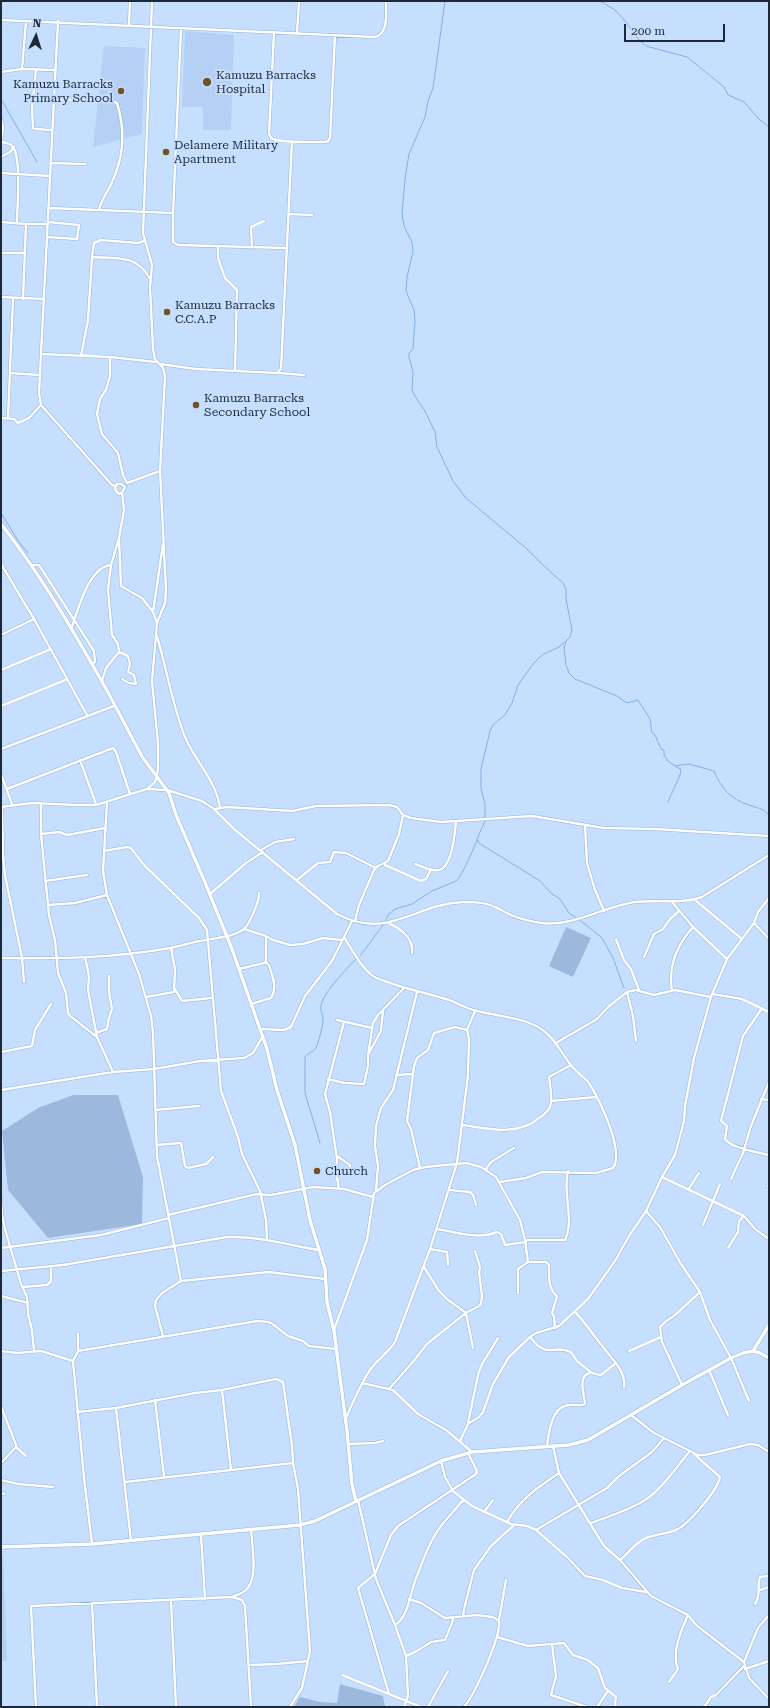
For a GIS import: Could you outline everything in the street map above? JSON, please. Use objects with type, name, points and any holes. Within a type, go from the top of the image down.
[{"type":"street","points":[[129,25],[130,1]]},
{"type":"street","points":[[152,1],[143,233],[144,241],[152,265],[152,341],[156,362]]},
{"type":"street","points":[[297,33],[299,1]]},
{"type":"street","points":[[1,20],[374,37],[379,36],[383,32],[385,25],[386,1]]},
{"type":"street","points":[[22,69],[26,21]]},
{"type":"street","points":[[58,22],[39,375],[41,406],[112,485],[116,486],[118,484],[127,483],[160,472]]},
{"type":"street","points":[[181,28],[173,242],[178,245],[286,248]]},
{"type":"street","points":[[274,32],[269,134],[271,138],[275,140],[292,141],[325,142],[330,138],[335,35]]},
{"type":"street","points":[[1,72],[22,69],[55,70]]},
{"type":"street","points":[[36,70],[32,108],[33,128],[52,130]]},
{"type":"street","points":[[54,100],[109,100],[117,103],[123,131],[120,160],[117,173],[101,202],[100,210]]},
{"type":"street","points":[[1,119],[3,127],[1,142],[9,143],[14,147],[17,162],[17,223]]},
{"type":"street","points":[[277,373],[281,369],[282,364],[286,248],[292,141]]},
{"type":"street","points":[[1,157],[10,152],[14,147]]},
{"type":"street","points":[[51,163],[85,164]]},
{"type":"street","points":[[1,173],[50,176]]},
{"type":"street","points":[[48,208],[173,213]]},
{"type":"street","points":[[288,214],[312,215]]},
{"type":"street","points":[[252,248],[251,227],[264,220]]},
{"type":"street","points":[[1,222],[79,225],[77,239],[47,237]]},
{"type":"street","points":[[23,299],[26,224]]},
{"type":"street","points":[[81,356],[88,320],[94,245],[97,241],[138,243],[144,241]]},
{"type":"street","points":[[218,247],[218,258],[225,278],[237,290],[235,370]]},
{"type":"street","points":[[1,253],[25,254]]},
{"type":"street","points":[[92,257],[134,261],[143,268],[151,281]]},
{"type":"street","points":[[1,297],[13,299],[44,299]]},
{"type":"street","points":[[8,418],[13,299]]},
{"type":"street","points":[[41,354],[110,357],[156,362],[160,364],[196,369],[304,375]]},
{"type":"street","points":[[110,357],[110,376],[106,390],[100,399],[97,414],[102,434],[118,453],[122,475],[127,483]]},
{"type":"street","points":[[156,623],[165,603],[166,590],[160,472],[165,376],[160,364]]},
{"type":"street","points":[[10,372],[39,375]]},
{"type":"street","points":[[1,418],[14,419],[18,423],[26,420],[41,406]]},
{"type":"street","points":[[102,681],[106,668],[119,652],[118,644],[112,635],[108,590],[111,565],[119,538],[124,510],[122,493],[125,489],[122,484]]},
{"type":"street","points":[[116,486],[116,492],[122,493]]},
{"type":"street","points":[[1,524],[31,565],[102,681],[143,758],[156,778],[167,790],[176,815],[210,894],[263,1036],[286,1122],[295,1145],[310,1220],[325,1269],[327,1302],[334,1331],[352,1485],[375,1574],[406,1656],[408,1692],[404,1707]]},
{"type":"street","points":[[24,982],[22,958],[5,875],[2,807],[12,804],[41,803],[76,806],[96,805],[147,788],[153,785],[156,778],[158,743],[152,679],[156,623],[153,612],[142,598],[121,586],[119,538]]},
{"type":"street","points":[[153,612],[164,540]]},
{"type":"street","points":[[1,564],[34,619],[87,715]]},
{"type":"street","points":[[31,565],[39,565],[94,651],[95,662],[92,664]]},
{"type":"street","points":[[70,629],[84,592],[101,569],[106,565],[111,565]]},
{"type":"street","points":[[1,630],[2,634],[34,619]]},
{"type":"street","points":[[156,633],[177,717],[189,746],[219,796],[220,808]]},
{"type":"street","points":[[1,670],[51,649]]},
{"type":"street","points":[[119,652],[128,656],[130,664],[128,672],[134,675],[136,684],[129,683],[122,679]]},
{"type":"street","points":[[1,706],[68,679]]},
{"type":"street","points":[[1,749],[114,706]]},
{"type":"street","points":[[6,788],[113,748],[116,752],[130,794]]},
{"type":"street","points":[[80,760],[96,805]]},
{"type":"street","points":[[1,774],[12,804]]},
{"type":"street","points":[[147,788],[167,790],[197,798],[214,809],[230,825],[337,914],[353,921],[373,924],[387,923],[436,907],[462,902],[487,904],[512,916],[542,923],[574,919],[634,902],[672,902],[695,900],[769,855]]},
{"type":"street","points":[[107,802],[103,871],[107,895],[136,966],[146,997],[153,1032],[158,1168],[169,1216],[181,1281]]},
{"type":"street","points":[[41,803],[41,834],[48,905],[55,940],[58,973],[66,993],[68,1013],[97,1037],[113,1072]]},
{"type":"street","points":[[214,809],[292,811],[316,806],[390,805],[397,808],[403,815],[423,820],[441,822],[532,816],[604,828],[655,829],[769,836]]},
{"type":"street","points":[[260,1029],[284,1030],[291,1027],[305,996],[330,964],[353,921],[376,868],[388,862],[399,834],[403,815]]},
{"type":"street","points":[[415,864],[431,869],[441,870],[447,864],[453,842],[456,822]]},
{"type":"street","points":[[585,826],[587,863],[594,888],[604,911]]},
{"type":"street","points":[[41,834],[60,832],[67,835],[106,828]]},
{"type":"street","points":[[210,894],[246,863],[274,842],[294,839]]},
{"type":"street","points":[[104,851],[127,847],[131,848],[144,865],[199,918],[207,930],[211,998],[221,1091],[238,1137],[242,1154],[261,1195],[266,1220],[267,1239]]},
{"type":"street","points":[[297,880],[318,863],[330,862],[333,854],[336,852],[349,854],[376,868]]},
{"type":"street","points":[[384,864],[420,881],[426,879],[431,869]]},
{"type":"street","points":[[45,881],[87,875]]},
{"type":"street","points":[[1,958],[85,957],[130,953],[171,948],[226,936],[243,929],[258,902],[259,893]]},
{"type":"street","points":[[48,905],[75,902],[107,895]]},
{"type":"street","points":[[468,1424],[482,1414],[493,1384],[509,1357],[536,1333],[559,1326],[588,1299],[646,1211],[662,1177],[675,1155],[684,1121],[685,1106],[694,1058],[712,994],[727,959],[754,923],[758,912],[769,898]]},
{"type":"street","points":[[695,900],[742,939]]},
{"type":"street","points":[[672,902],[693,927],[727,959]]},
{"type":"street","points":[[644,957],[654,934],[663,929],[670,919],[679,911]]},
{"type":"street","points":[[387,923],[404,932],[413,948],[412,953]]},
{"type":"street","points":[[754,923],[769,940]]},
{"type":"street","points":[[672,991],[671,980],[674,959],[684,937],[693,927]]},
{"type":"street","points":[[243,929],[290,945],[303,944],[323,938],[343,938]]},
{"type":"street","points":[[251,1004],[271,998],[273,994],[275,982],[269,965],[265,962],[266,936]]},
{"type":"street","points":[[343,938],[371,974],[378,979],[417,992],[450,1000],[474,1011],[529,1023],[540,1028],[556,1043],[571,1065],[584,1077],[596,1097],[614,1139],[616,1151],[615,1165],[609,1170],[596,1173],[568,1171],[542,1172],[526,1178],[500,1182]]},
{"type":"street","points":[[616,939],[624,960],[631,969],[640,991]]},
{"type":"street","points":[[171,948],[175,969],[175,989],[182,1001],[211,998]]},
{"type":"street","points":[[85,957],[92,1017],[98,1032],[97,1037]]},
{"type":"street","points":[[239,969],[265,962]]},
{"type":"street","points":[[98,1032],[107,1029],[112,1012],[109,992],[109,976]]},
{"type":"street","points":[[328,1079],[364,1084],[368,1066],[372,1028],[375,1019],[404,988]]},
{"type":"street","points":[[146,997],[173,993],[175,989]]},
{"type":"street","points":[[556,1043],[597,1019],[608,1007],[627,992],[640,991],[654,995],[672,991],[682,991],[711,997]]},
{"type":"street","points":[[334,1331],[367,1240],[373,1197],[376,1190],[378,1166],[375,1146],[376,1126],[381,1108],[393,1090],[417,992]]},
{"type":"street","points":[[627,992],[633,1016],[636,1041]]},
{"type":"street","points":[[712,994],[742,999],[769,1012]]},
{"type":"street","points":[[1,1052],[32,1046],[35,1030],[51,1004]]},
{"type":"street","points":[[762,1008],[743,1036],[721,1121],[727,1126],[726,1140],[744,1148],[769,1155]]},
{"type":"street","points":[[368,1055],[381,1031],[383,1010]]},
{"type":"street","points":[[345,1420],[362,1383],[377,1361],[390,1349],[394,1342],[430,1248],[450,1190],[457,1164],[468,1075],[469,1040],[467,1030],[474,1011]]},
{"type":"street","points":[[337,1020],[372,1028]]},
{"type":"street","points":[[339,1189],[336,1171],[337,1156],[330,1112],[325,1097],[328,1079],[344,1022]]},
{"type":"street","points":[[420,1168],[411,1129],[407,1121],[412,1074],[415,1061],[420,1055],[428,1050],[434,1033],[455,1027],[467,1030]]},
{"type":"street","points":[[1,1090],[113,1072],[154,1069],[183,1063],[233,1060],[249,1056],[256,1049],[263,1036]]},
{"type":"street","points":[[462,1125],[507,1130],[519,1128],[536,1121],[548,1111],[551,1101],[549,1077],[571,1065]]},
{"type":"street","points":[[396,1076],[406,1076],[412,1074]]},
{"type":"street","points":[[731,1179],[744,1148],[761,1099],[769,1082]]},
{"type":"street","points":[[551,1101],[596,1097]]},
{"type":"street","points":[[761,1099],[769,1100]]},
{"type":"street","points":[[155,1110],[199,1106]]},
{"type":"street","points":[[156,1145],[180,1143],[185,1166],[188,1168],[208,1163],[213,1157]]},
{"type":"street","points":[[486,1169],[491,1162],[514,1148]]},
{"type":"street","points":[[337,1156],[350,1165],[350,1170]]},
{"type":"street","points":[[376,1190],[420,1168],[457,1164],[474,1165],[486,1169],[500,1182],[506,1197],[520,1220],[528,1262]]},
{"type":"street","points":[[436,1229],[468,1236],[488,1235],[497,1232],[501,1234],[505,1245],[525,1241],[565,1240],[569,1221],[566,1186],[568,1171]]},
{"type":"street","points":[[688,1190],[699,1172]]},
{"type":"street","points":[[662,1177],[744,1216],[755,1229],[769,1239]]},
{"type":"street","points":[[703,1225],[720,1184]]},
{"type":"street","points":[[1,1248],[101,1235],[257,1194],[271,1195],[313,1187],[339,1189],[373,1197]]},
{"type":"street","points":[[450,1190],[470,1192],[473,1195],[476,1204]]},
{"type":"street","points":[[1,1200],[2,1215],[28,1303],[34,1351]]},
{"type":"street","points":[[646,1211],[660,1227],[700,1292],[710,1320],[730,1358],[749,1401]]},
{"type":"street","points":[[728,1248],[738,1232],[739,1221],[744,1216]]},
{"type":"street","points":[[1,1271],[52,1267],[174,1245],[240,1236],[267,1239],[319,1250]]},
{"type":"street","points":[[430,1248],[447,1252],[448,1265]]},
{"type":"street","points":[[389,1389],[427,1344],[466,1314],[479,1306],[482,1296],[479,1275],[480,1264],[475,1251]]},
{"type":"street","points":[[518,1293],[518,1269],[528,1262],[546,1262],[549,1265],[549,1280],[553,1293],[557,1296],[552,1313],[555,1321],[555,1328]]},
{"type":"street","points":[[423,1266],[447,1299],[466,1314],[473,1348]]},
{"type":"street","points":[[23,1287],[47,1285],[51,1281],[52,1267]]},
{"type":"street","points":[[163,1336],[155,1306],[156,1300],[162,1293],[181,1281],[269,1272],[325,1279]]},
{"type":"street","points":[[682,1384],[661,1337],[660,1328],[700,1292]]},
{"type":"street","points":[[1,1296],[28,1303]]},
{"type":"street","points":[[575,1312],[590,1328],[616,1363],[624,1379],[624,1388]]},
{"type":"street","points":[[78,1351],[257,1320],[269,1322],[288,1336],[303,1341],[309,1346],[336,1349]]},
{"type":"street","points":[[753,1352],[769,1325]]},
{"type":"street","points":[[78,1334],[78,1351],[73,1361],[77,1412],[92,1544]]},
{"type":"street","points":[[530,1337],[543,1350],[565,1350],[571,1352],[577,1361],[592,1374]]},
{"type":"street","points":[[629,1351],[661,1337]]},
{"type":"street","points":[[460,1441],[468,1424],[478,1375],[482,1364],[498,1338]]},
{"type":"street","points":[[1,1351],[17,1353],[41,1351],[73,1361]]},
{"type":"street","points":[[1,1546],[92,1544],[300,1525],[315,1521],[441,1461],[470,1452],[553,1446],[576,1443],[593,1438],[682,1384],[730,1358],[743,1353],[753,1352],[760,1353],[769,1358]]},
{"type":"street","points":[[548,1446],[553,1418],[564,1406],[585,1404],[583,1397],[583,1380],[586,1375],[601,1375],[616,1363]]},
{"type":"street","points":[[708,1370],[728,1415]]},
{"type":"street","points":[[77,1412],[116,1408],[276,1379],[283,1382],[293,1463],[298,1489],[310,1651],[301,1691],[290,1707]]},
{"type":"street","points":[[362,1383],[393,1390],[398,1393],[418,1414],[446,1430],[460,1441],[470,1452],[476,1474],[453,1491],[418,1511],[398,1526],[391,1536],[375,1574],[358,1588],[389,1694]]},
{"type":"street","points":[[222,1390],[231,1470]]},
{"type":"street","points":[[155,1400],[164,1476]]},
{"type":"street","points":[[1,1406],[16,1442],[16,1447],[26,1456]]},
{"type":"street","points":[[116,1408],[131,1541]]},
{"type":"street","points":[[631,1415],[646,1428],[694,1454],[702,1456],[750,1444],[758,1445],[769,1452]]},
{"type":"street","points":[[536,1530],[607,1488],[619,1476],[652,1452],[664,1438]]},
{"type":"street","points":[[348,1444],[375,1443],[383,1441]]},
{"type":"street","points":[[553,1446],[559,1473],[577,1505],[591,1523],[600,1541],[620,1560],[647,1592],[658,1600],[688,1615],[696,1625],[744,1662]]},
{"type":"street","points":[[1,1463],[16,1447]]},
{"type":"street","points":[[591,1523],[624,1511],[645,1500],[657,1490],[689,1452]]},
{"type":"street","points":[[620,1560],[647,1537],[675,1530],[684,1526],[692,1519],[707,1499],[718,1483],[720,1477],[694,1454]]},
{"type":"street","points":[[441,1461],[445,1477],[453,1491],[463,1500],[484,1512],[514,1525],[527,1526],[536,1530],[567,1557],[585,1576],[603,1580],[622,1588],[647,1592]]},
{"type":"street","points":[[125,1482],[164,1476],[293,1463]]},
{"type":"street","points":[[507,1522],[515,1508],[526,1497],[559,1473]]},
{"type":"street","points":[[1,1480],[18,1484],[53,1487]]},
{"type":"street","points":[[395,1624],[400,1621],[405,1614],[421,1566],[434,1537],[441,1526],[463,1500]]},
{"type":"street","points":[[484,1512],[493,1500]]},
{"type":"street","points":[[463,1616],[474,1570],[491,1546],[514,1525]]},
{"type":"street","points":[[36,1707],[31,1606],[171,1601],[232,1597],[246,1591],[251,1582],[254,1560],[251,1530]]},
{"type":"street","points":[[201,1535],[205,1599]]},
{"type":"street","points":[[755,1604],[760,1590],[760,1576],[769,1576]]},
{"type":"street","points":[[464,1707],[486,1666],[497,1637],[506,1580]]},
{"type":"street","points":[[760,1590],[769,1587]]},
{"type":"street","points":[[232,1597],[242,1600],[245,1606],[250,1665],[251,1707]]},
{"type":"street","points":[[409,1599],[425,1605],[440,1616],[452,1618],[463,1616],[486,1616],[494,1617],[499,1621]]},
{"type":"street","points":[[171,1601],[176,1707]]},
{"type":"street","points":[[92,1603],[97,1707]]},
{"type":"street","points":[[669,1682],[678,1669],[675,1662],[680,1634],[688,1615]]},
{"type":"street","points":[[769,1615],[758,1628],[744,1662],[752,1682],[769,1699]]},
{"type":"street","points":[[406,1656],[417,1651],[428,1643],[445,1640],[451,1627],[452,1618]]},
{"type":"street","points":[[497,1637],[528,1646],[564,1643],[573,1656],[582,1658],[595,1665],[599,1670],[604,1685],[608,1691],[616,1697],[616,1707]]},
{"type":"street","points":[[552,1645],[556,1676],[551,1695],[587,1707]]},
{"type":"street","points":[[250,1665],[308,1661]]},
{"type":"street","points":[[704,1707],[710,1698],[716,1695],[721,1687],[745,1667],[769,1661]]},
{"type":"street","points":[[428,1707],[448,1671]]},
{"type":"street","points":[[342,1675],[378,1691],[407,1700],[421,1707]]},
{"type":"street","points":[[597,1707],[608,1691]]},
{"type":"shaded area","name":"Kamuzu Barracks Hospital","points":[[185,31],[234,35],[231,130],[203,130],[203,107],[182,107]]},
{"type":"shaded area","name":"Kamuzu Barracks Primary School","points":[[104,46],[145,48],[142,134],[93,147]]},
{"type":"shaded area","points":[[566,927],[591,938],[573,977],[549,966]]},
{"type":"shaded area","points":[[73,1095],[118,1095],[143,1177],[142,1224],[48,1238],[8,1190],[2,1131],[38,1108]]},
{"type":"shaded area","points":[[1,1556],[3,1556],[7,1661],[1,1661]]},
{"type":"shaded area","points":[[340,1684],[383,1696],[385,1707],[294,1707],[300,1697],[320,1702],[337,1703]]},
{"type":"waterway","points":[[445,1],[433,88],[428,101],[425,117],[409,154],[402,213],[404,226],[412,242],[413,252],[407,277],[406,291],[414,310],[415,320],[413,349],[409,353],[413,372],[412,390],[425,411],[435,432],[437,447],[453,481],[466,498],[527,549],[563,583],[566,589],[566,599],[572,630],[570,637],[566,641],[559,647],[542,655],[533,664],[518,685],[512,703],[505,715],[493,725],[490,731],[481,769],[481,789],[485,804],[485,817]]},
{"type":"waterway","points":[[600,1],[615,10],[638,39],[646,46],[687,57],[724,87],[728,95],[744,102],[759,119],[769,127]]},
{"type":"waterway","points":[[1,99],[37,162]]},
{"type":"waterway","points":[[1,513],[19,542],[28,553]]},
{"type":"waterway","points":[[566,642],[564,648],[566,665],[569,673],[575,679],[617,696],[627,703],[638,700],[650,719],[652,733],[655,735],[661,749],[664,750],[664,755],[668,761],[675,766],[689,764],[714,771],[723,788],[731,796],[736,800],[762,810],[769,815]]},
{"type":"waterway","points":[[668,802],[680,775],[681,769],[676,767]]},
{"type":"waterway","points":[[485,821],[477,839],[479,843],[540,881],[552,894],[560,899],[569,913],[575,917]]},
{"type":"waterway","points":[[385,921],[388,915],[395,909],[412,904],[432,891],[456,881],[471,855],[477,840]]},
{"type":"waterway","points":[[580,920],[602,938],[613,958],[624,988]]},
{"type":"waterway","points":[[360,956],[383,925]]},
{"type":"waterway","points":[[320,1143],[305,1093],[305,1057],[317,1046],[323,1022],[321,1008],[326,994],[356,959]]},
{"type":"place","name":"Kamuzu Barracks Hospital","points":[[207,82]]},
{"type":"place","name":"Kamuzu Barracks Primary School","points":[[121,91]]},
{"type":"place","name":"Delamere Military Apartment","points":[[166,152]]},
{"type":"place","name":"Kamuzu Barracks C.C.A.P","points":[[167,312]]},
{"type":"place","name":"Kamuzu Barracks Secondary School","points":[[196,405]]},
{"type":"place","name":"Church","points":[[317,1171]]}]
